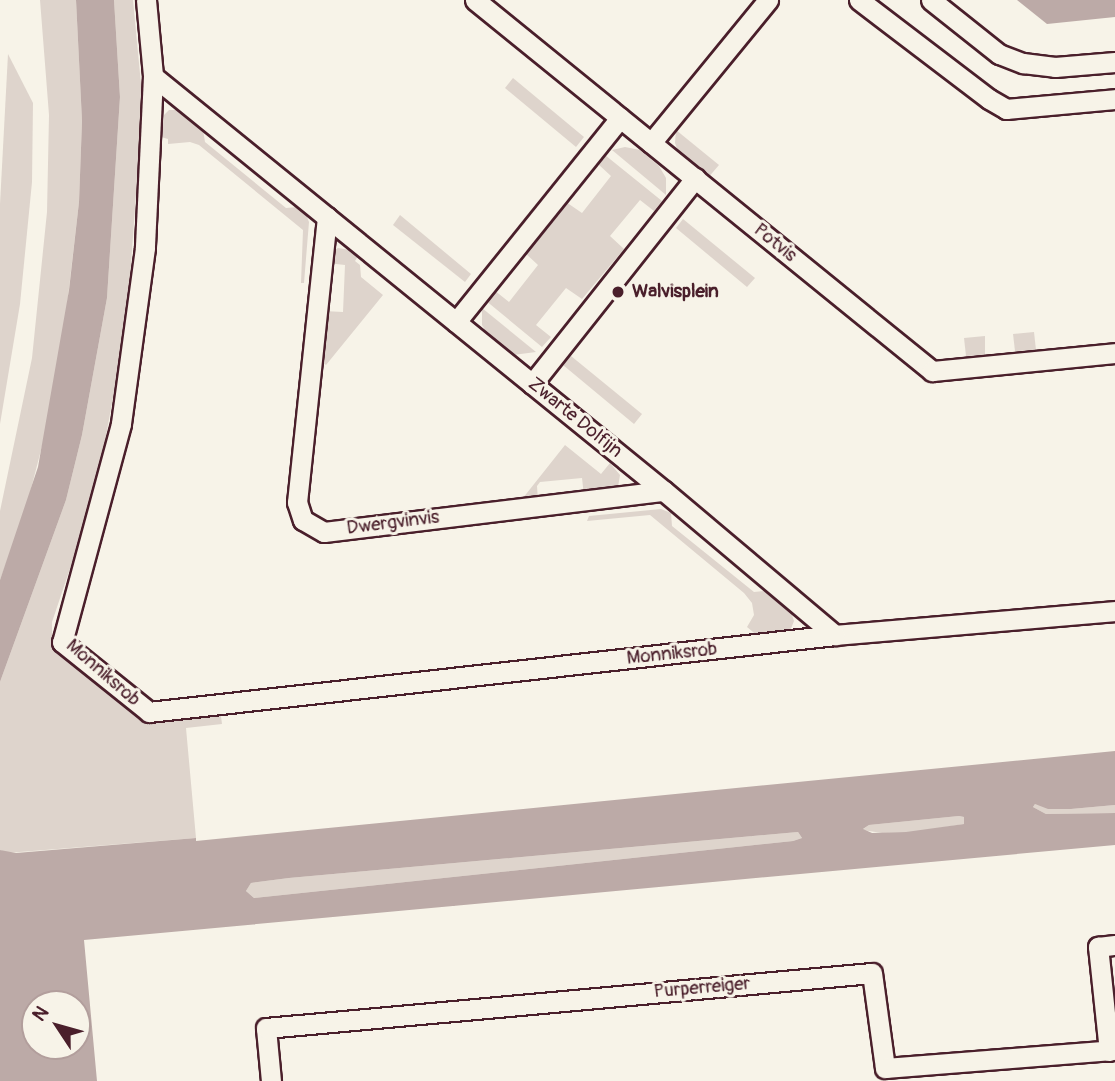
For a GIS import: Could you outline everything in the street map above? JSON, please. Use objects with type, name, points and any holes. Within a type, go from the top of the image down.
[{"type":"street","points":[[146,0],[153,76]]},
{"type":"street","name":"Potvis","points":[[475,0],[932,371],[1115,353]]},
{"type":"street","points":[[651,143],[768,0]]},
{"type":"street","points":[[859,0],[989,100],[1006,109],[1115,100]]},
{"type":"street","points":[[932,0],[999,54],[1023,63],[1055,67],[1115,62]]},
{"type":"street","name":"Zwarte Dolfijn","points":[[153,76],[664,491],[835,635]]},
{"type":"street","name":"Monniksrob","points":[[153,76],[145,248],[121,424],[62,642],[149,712],[835,635]]},
{"type":"street","points":[[456,322],[620,118]]},
{"type":"street","points":[[532,384],[695,178]]},
{"type":"street","name":"Dwergvinvis","points":[[327,217],[297,502],[303,520],[324,532],[664,491]]},
{"type":"street","points":[[835,635],[1115,611]]},
{"type":"street","name":"Purperreiger","points":[[271,1081],[266,1028],[872,973],[885,1068],[1112,1050],[1098,947],[1115,945]]},
{"type":"shaded area","points":[[40,0],[76,0],[82,121],[79,202],[65,323],[48,423],[25,512],[0,580],[0,511],[32,358],[47,212],[49,115]]},
{"type":"shaded area","points":[[76,0],[114,0],[120,97],[107,298],[82,435],[66,500],[0,682],[0,580],[38,467],[69,290],[79,202],[82,121]]},
{"type":"shaded area","points":[[114,0],[133,0],[141,84],[141,124],[127,321],[103,452],[79,542],[52,622],[52,638],[64,657],[136,716],[220,709],[222,724],[186,728],[196,838],[7,853],[0,850],[0,682],[66,500],[82,435],[107,298],[120,97]]},
{"type":"shaded area","points":[[1017,0],[1115,0],[1115,17],[1047,24]]},
{"type":"shaded area","points":[[8,54],[33,103],[32,182],[20,304],[0,424],[0,204]]},
{"type":"shaded area","points":[[513,78],[584,137],[576,147],[505,88]]},
{"type":"shaded area","points":[[169,110],[179,110],[203,130],[205,142],[286,208],[298,207],[305,212],[309,222],[304,283],[301,283],[303,230],[199,145],[190,142],[168,144],[168,139],[161,137],[161,118]]},
{"type":"shaded area","points":[[676,130],[719,165],[707,179],[679,154],[675,143]]},
{"type":"shaded area","points":[[625,147],[640,150],[659,166],[666,178],[666,195],[612,150]]},
{"type":"shaded area","points":[[605,155],[662,201],[654,211],[640,200],[610,236],[624,249],[582,299],[566,288],[536,325],[551,337],[542,347],[485,300],[494,290],[509,302],[538,265],[524,252],[566,202],[582,213],[611,176],[598,164]]},
{"type":"shaded area","points":[[400,215],[471,274],[465,282],[393,225]]},
{"type":"shaded area","points":[[683,219],[755,278],[747,287],[676,228]]},
{"type":"shaded area","points":[[338,248],[350,250],[358,256],[355,261],[360,265],[361,277],[383,295],[326,365],[321,361],[324,311],[343,312],[345,265],[327,263],[332,251]]},
{"type":"shaded area","points":[[482,308],[536,352],[513,355],[490,338],[482,325]]},
{"type":"shaded area","points":[[1034,332],[1036,350],[1015,351],[1013,334]]},
{"type":"shaded area","points":[[985,336],[985,355],[966,356],[964,338]]},
{"type":"shaded area","points":[[571,356],[642,414],[634,424],[563,365]]},
{"type":"shaded area","points":[[565,445],[601,474],[610,463],[620,475],[618,487],[584,496],[582,478],[540,482],[537,486],[538,501],[519,503]]},
{"type":"shaded area","points":[[661,509],[671,513],[672,526],[754,592],[765,591],[791,612],[794,621],[790,631],[772,636],[771,632],[761,633],[759,637],[747,627],[754,615],[752,603],[744,593],[650,515],[587,521],[589,516]]},
{"type":"shaded area","points":[[1115,751],[1115,805],[1048,809],[1035,804],[1033,807],[1046,814],[1115,813],[1115,845],[84,940],[89,990],[21,990],[21,1060],[91,1060],[91,1016],[97,1081],[0,1081],[0,850],[16,853],[196,838],[196,841]],"holes":[[[964,817],[964,824],[906,832],[872,833],[863,829],[869,825]],[[798,832],[802,838],[793,841],[254,898],[246,891],[251,883],[289,878]]]},
{"type":"shaded area","points":[[1035,804],[1071,809],[1115,805],[1115,813],[1046,814],[1033,807]]},
{"type":"shaded area","points":[[964,817],[964,824],[915,832],[882,833],[862,830],[869,825]]},
{"type":"shaded area","points":[[798,832],[802,838],[793,841],[254,898],[246,891],[251,883],[289,878]]},
{"type":"place","name":"Walvisplein","points":[[618,292]]}]
